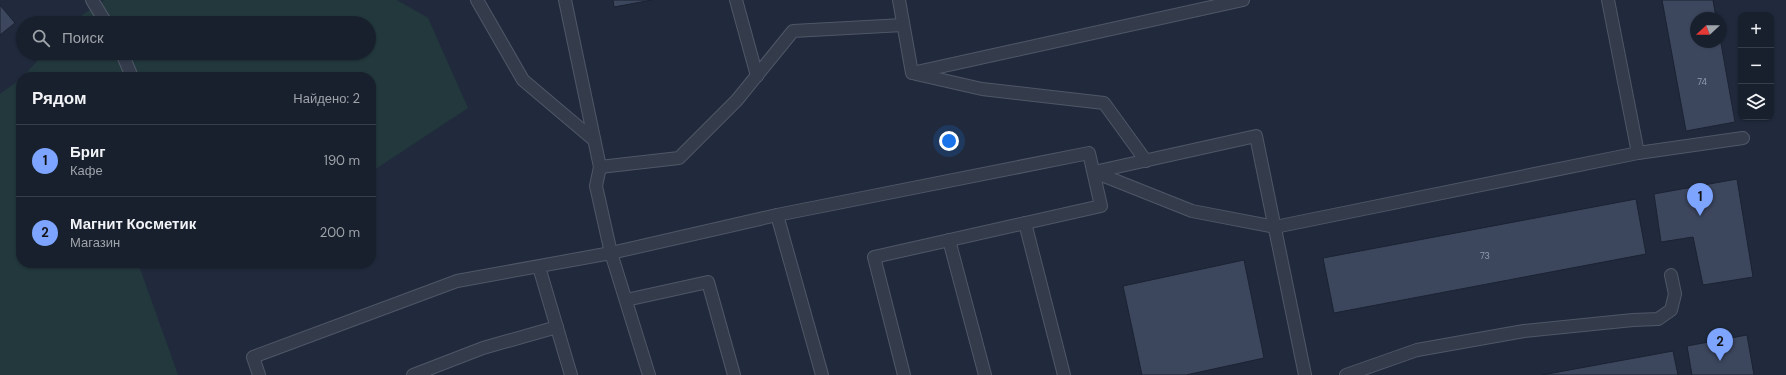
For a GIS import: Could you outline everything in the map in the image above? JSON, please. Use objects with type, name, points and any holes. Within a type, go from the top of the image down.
[{"type":"lane","points":[[92,0],[102,16]]},
{"type":"lane","points":[[477,0],[523,80],[594,140]]},
{"type":"lane","points":[[565,0],[600,167],[596,186],[611,253],[649,375]]},
{"type":"lane","points":[[736,0],[756,76]]},
{"type":"lane","points":[[899,0],[912,73]]},
{"type":"lane","points":[[912,73],[1243,0]]},
{"type":"lane","points":[[1608,0],[1638,153]]},
{"type":"lane","points":[[600,167],[679,158],[737,100],[793,32],[903,25]]},
{"type":"lane","points":[[125,60],[130,72]]},
{"type":"lane","points":[[912,73],[982,89],[1104,103],[1146,161]]},
{"type":"lane","points":[[1094,172],[1256,136],[1305,375]]},
{"type":"lane","points":[[1094,172],[1192,211],[1275,228],[1638,153],[1744,138]]},
{"type":"lane","points":[[259,375],[253,357],[457,281],[611,253],[777,215],[1089,152],[1101,206],[874,257],[904,375]]},
{"type":"lane","points":[[777,215],[822,375]]},
{"type":"lane","points":[[1025,223],[1064,375]]},
{"type":"lane","points":[[949,240],[985,375]]},
{"type":"lane","points":[[539,267],[571,375]]},
{"type":"lane","points":[[1346,375],[1417,350],[1524,331],[1633,320],[1658,319],[1671,310],[1675,294],[1671,275]]},
{"type":"lane","points":[[626,300],[708,282],[734,375]]},
{"type":"lane","points":[[413,375],[483,348],[557,327]]},
{"type":"green space","points":[[104,0],[397,0],[428,18],[468,108],[376,169],[376,72],[27,72],[38,60],[376,60],[376,16],[81,16]]},
{"type":"green space","points":[[16,83],[16,268],[140,268],[178,375],[0,375],[0,94]]},
{"type":"building","points":[[613,0],[652,0],[614,7]]},
{"type":"building","points":[[1662,0],[1713,0],[1715,12],[1690,12],[1690,48],[1722,48],[1735,122],[1686,131]]},
{"type":"building","points":[[0,5],[15,23],[0,35]]},
{"type":"building","points":[[1737,179],[1753,277],[1703,285],[1693,237],[1661,242],[1654,194]]},
{"type":"building","points":[[1636,199],[1646,254],[1334,313],[1323,258]]},
{"type":"building","points":[[1244,260],[1264,358],[1186,375],[1142,375],[1123,286]]},
{"type":"building","points":[[1747,335],[1754,375],[1692,375],[1687,346]]},
{"type":"building","points":[[1673,351],[1678,375],[1542,375]]},
{"type":"place","name":"Бриг","points":[[1700,216]]},
{"type":"place","name":"Магнит Косметик","points":[[1720,361]]}]
